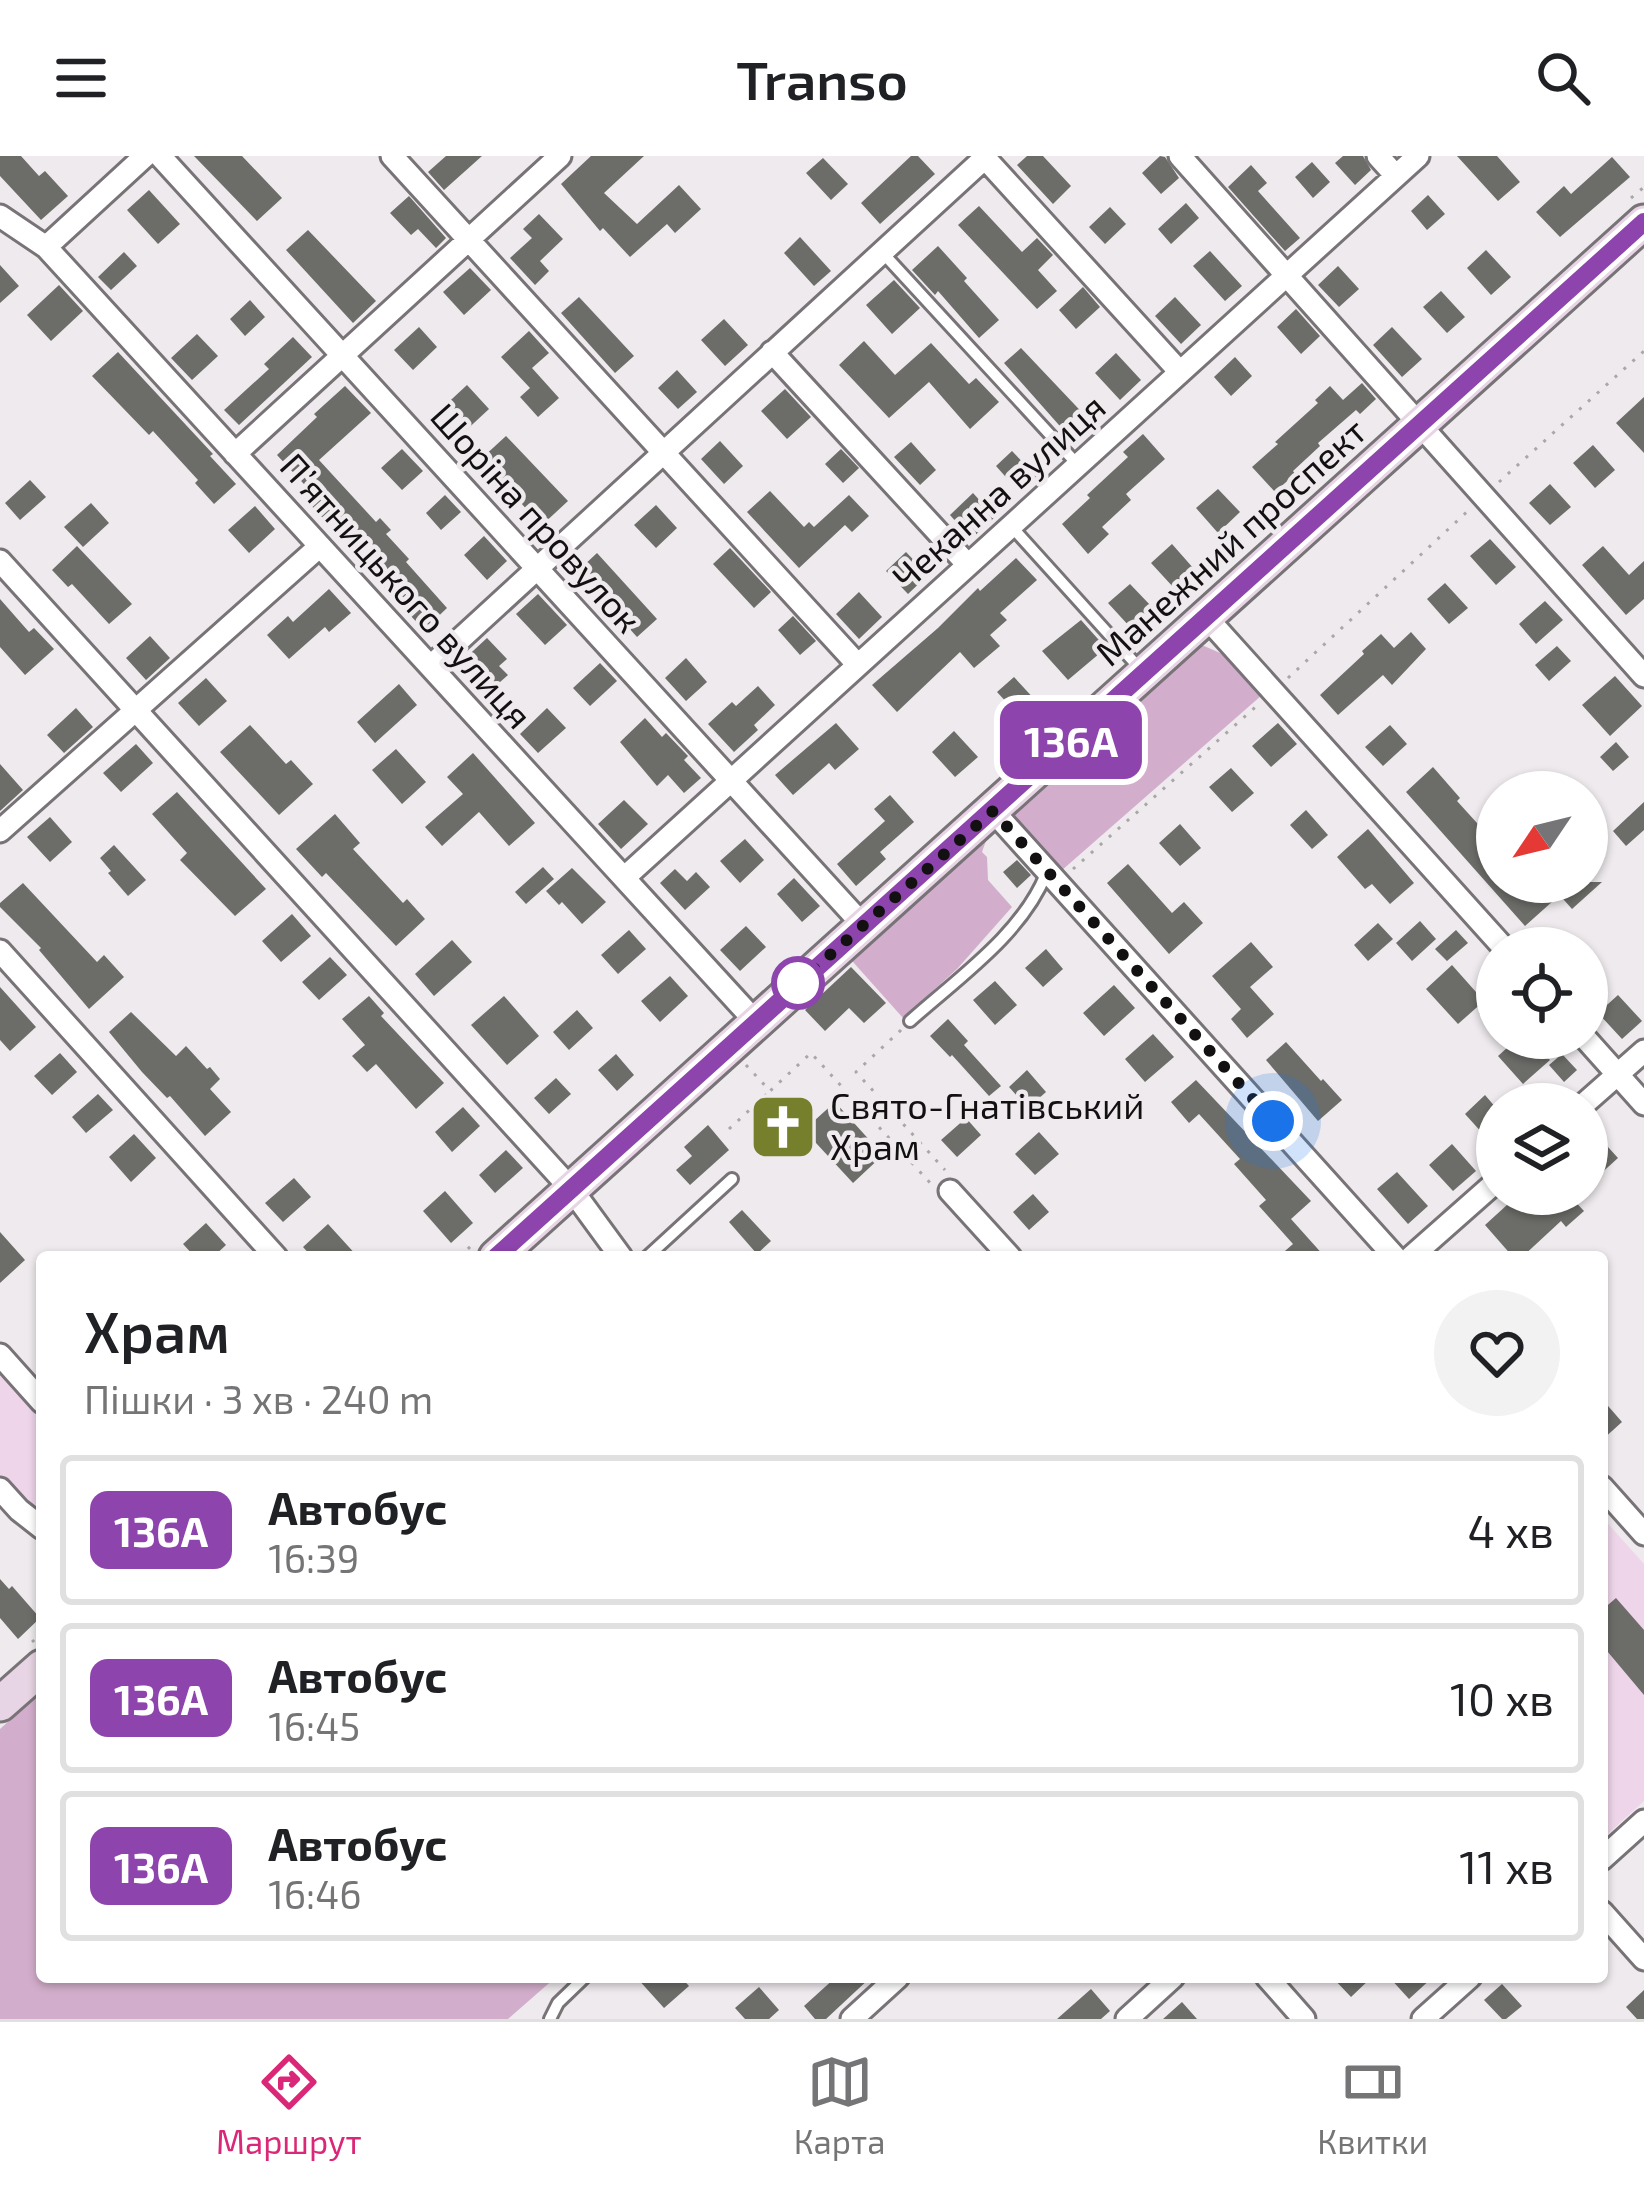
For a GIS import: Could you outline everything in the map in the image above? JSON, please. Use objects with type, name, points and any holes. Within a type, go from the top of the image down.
[{"type":"street","points":[[46,247],[145,156]]},
{"type":"street","name":"Шоріна провулок","points":[[160,156],[863,925]]},
{"type":"street","points":[[392,156],[858,665]]},
{"type":"street","points":[[236,454],[560,156]]},
{"type":"street","points":[[1180,156],[1644,676]]},
{"type":"street","points":[[1378,156],[1396,176]]},
{"type":"street","name":"Чеканна вулиця","points":[[624,878],[1418,156]]},
{"type":"street","points":[[430,667],[985,157],[1180,372]]},
{"type":"street","name":"П’ятницького вулиця","points":[[0,216],[46,247],[755,1022]]},
{"type":"street","name":"Манежний проспект","points":[[503,1251],[1420,424],[1640,232]]},
{"type":"street","points":[[772,352],[968,565]]},
{"type":"street","points":[[0,832],[320,546]]},
{"type":"street","points":[[0,561],[572,1190],[616,1251]]},
{"type":"street","points":[[1206,617],[1485,927]]},
{"type":"street","points":[[993,811],[1390,1251]]},
{"type":"street","points":[[0,951],[271,1251]]},
{"type":"street","points":[[1607,1083],[1644,1051]]},
{"type":"street","points":[[1604,1059],[1644,1104]]},
{"type":"street","points":[[950,1191],[1005,1251]]},
{"type":"street","points":[[1418,1251],[1476,1200]]},
{"type":"street","points":[[0,1355],[36,1395]]},
{"type":"street","points":[[0,1489],[36,1523]]},
{"type":"street","points":[[1608,1494],[1644,1534]]},
{"type":"street","points":[[0,1704],[36,1672]]},
{"type":"street","points":[[1608,1854],[1644,1821]]},
{"type":"street","points":[[1608,1919],[1644,1959]]},
{"type":"street","points":[[852,2019],[891,1983]]},
{"type":"street","points":[[1127,2019],[1166,1983]]},
{"type":"street","points":[[1272,1983],[1304,2019]]},
{"type":"street","points":[[1423,2019],[1463,1983]]},
{"type":"lane","points":[[883,252],[1078,465]]},
{"type":"lane","points":[[1011,526],[1144,674]]},
{"type":"lane","points":[[910,1022],[1019,922],[1053,877]]},
{"type":"lane","points":[[654,1251],[732,1179]]},
{"type":"lane","points":[[550,2019],[558,2003],[579,1983]]},
{"type":"path","points":[[1053,877],[1273,692],[1644,351]]},
{"type":"path","points":[[729,1129],[811,1053],[939,1193],[950,1191],[954,1180],[856,1072],[910,1022]]},
{"type":"path","points":[[728,1046],[770,1091]]},
{"type":"shaded area","points":[[1195,642],[1227,656],[1262,695],[1061,871],[1015,818],[1016,799]]},
{"type":"shaded area","points":[[987,826],[992,832],[982,852],[987,857],[988,880],[1012,907],[957,969],[903,1018],[845,953]]},
{"type":"shaded area","points":[[0,1373],[36,1413],[36,1514],[0,1481]]},
{"type":"shaded area","points":[[1608,1524],[1644,1564],[1644,1801],[1608,1834]]},
{"type":"shaded area","points":[[36,1696],[36,1983],[549,1983],[508,2019],[0,2019],[0,1729]]},
{"type":"building","points":[[0,156],[21,156],[39,176],[45,171],[68,196],[41,220],[0,176]]},
{"type":"building","points":[[194,156],[242,156],[282,198],[257,221]]},
{"type":"building","points":[[446,156],[482,156],[444,190],[428,172]]},
{"type":"building","points":[[591,156],[644,156],[604,193],[637,224],[679,185],[701,209],[675,233],[667,224],[630,257],[603,228],[600,231],[561,184]]},
{"type":"building","points":[[911,156],[918,156],[935,174],[880,224],[861,203]]},
{"type":"building","points":[[1027,156],[1043,156],[1071,186],[1053,204],[1017,165]]},
{"type":"building","points":[[1160,156],[1179,178],[1161,194],[1142,173]]},
{"type":"building","points":[[1343,156],[1363,156],[1371,170],[1355,185],[1335,163]]},
{"type":"building","points":[[1457,156],[1497,156],[1520,182],[1498,201]]},
{"type":"building","points":[[1612,157],[1630,177],[1560,237],[1536,212],[1564,186],[1571,194]]},
{"type":"building","points":[[823,158],[848,184],[831,200],[806,173]]},
{"type":"building","points":[[1312,162],[1330,182],[1313,198],[1295,177]]},
{"type":"building","points":[[1251,165],[1267,183],[1258,191],[1300,238],[1285,251],[1228,187]]},
{"type":"building","points":[[149,190],[180,224],[158,244],[127,210]]},
{"type":"building","points":[[1428,195],[1445,214],[1427,230],[1411,211]]},
{"type":"building","points":[[409,196],[446,238],[436,248],[418,229],[411,235],[390,213]]},
{"type":"building","points":[[1186,203],[1199,218],[1171,244],[1158,229]]},
{"type":"building","points":[[979,206],[1022,252],[1037,238],[1053,255],[1038,270],[1057,291],[1037,309],[958,225]]},
{"type":"building","points":[[1110,207],[1126,224],[1105,244],[1089,227]]},
{"type":"building","points":[[539,214],[563,239],[540,261],[549,271],[535,285],[510,258],[532,238],[523,229]]},
{"type":"building","points":[[308,230],[376,301],[353,323],[286,250]]},
{"type":"building","points":[[800,237],[831,271],[814,286],[784,253]]},
{"type":"building","points":[[938,246],[999,320],[979,338],[938,291],[935,295],[912,270]]},
{"type":"building","points":[[1486,250],[1511,277],[1491,295],[1467,268]]},
{"type":"building","points":[[1210,251],[1242,286],[1225,301],[1193,266]]},
{"type":"building","points":[[124,252],[137,266],[111,290],[98,277]]},
{"type":"building","points":[[0,265],[19,286],[0,303]]},
{"type":"building","points":[[1338,266],[1359,289],[1339,307],[1318,285]]},
{"type":"building","points":[[470,268],[491,290],[464,315],[443,292]]},
{"type":"building","points":[[894,280],[920,308],[892,334],[866,305]]},
{"type":"building","points":[[59,285],[83,311],[51,341],[27,315]]},
{"type":"building","points":[[1083,287],[1100,307],[1076,329],[1059,310]]},
{"type":"building","points":[[1441,291],[1465,317],[1447,333],[1423,307]]},
{"type":"building","points":[[579,297],[634,356],[615,373],[561,313]]},
{"type":"building","points":[[1175,297],[1201,325],[1181,344],[1155,316]]},
{"type":"building","points":[[250,300],[265,317],[245,336],[230,319]]},
{"type":"building","points":[[1296,309],[1320,336],[1301,354],[1277,327]]},
{"type":"building","points":[[724,319],[748,345],[725,366],[701,340]]},
{"type":"building","points":[[419,327],[437,347],[413,370],[394,350]]},
{"type":"building","points":[[1392,327],[1422,359],[1402,377],[1373,345]]},
{"type":"building","points":[[529,331],[549,353],[532,368],[559,398],[538,417],[520,397],[530,388],[501,357]]},
{"type":"building","points":[[197,334],[218,356],[192,380],[171,358]]},
{"type":"building","points":[[293,337],[312,357],[239,425],[224,410],[269,369],[264,364]]},
{"type":"building","points":[[864,341],[895,375],[931,343],[969,384],[976,378],[999,402],[970,429],[929,382],[889,418],[839,365]]},
{"type":"building","points":[[1021,348],[1093,424],[1074,442],[1004,363]]},
{"type":"building","points":[[118,352],[236,484],[214,504],[153,431],[149,435],[92,376]]},
{"type":"building","points":[[1116,353],[1141,380],[1120,400],[1095,373]]},
{"type":"building","points":[[1235,357],[1252,376],[1231,396],[1214,377]]},
{"type":"building","points":[[677,370],[697,392],[678,409],[658,388]]},
{"type":"building","points":[[1362,383],[1376,399],[1318,443],[1275,492],[1252,467],[1330,386],[1343,400]]},
{"type":"building","points":[[467,385],[489,409],[461,435],[439,411]]},
{"type":"building","points":[[345,386],[371,413],[319,460],[376,522],[380,518],[391,530],[386,534],[409,559],[406,562],[447,608],[424,630],[364,566],[372,558],[337,520],[330,526],[308,502],[315,496],[277,455]]},
{"type":"building","points":[[785,389],[811,417],[787,439],[761,411]]},
{"type":"building","points":[[1644,397],[1644,453],[1616,423]]},
{"type":"building","points":[[1143,434],[1165,459],[1126,494],[1131,500],[1102,527],[1109,534],[1088,554],[1062,524],[1128,457],[1123,452]]},
{"type":"building","points":[[506,436],[568,501],[541,526],[482,458]]},
{"type":"building","points":[[720,441],[743,466],[724,484],[701,459]]},
{"type":"building","points":[[911,442],[936,470],[920,485],[894,457]]},
{"type":"building","points":[[1593,445],[1615,470],[1595,488],[1573,463]]},
{"type":"building","points":[[402,449],[423,471],[402,490],[381,468]]},
{"type":"building","points":[[841,449],[859,468],[843,483],[825,464]]},
{"type":"building","points":[[1012,451],[1037,477],[1020,493],[996,466]]},
{"type":"building","points":[[30,480],[46,497],[20,520],[5,503]]},
{"type":"building","points":[[1550,484],[1571,507],[1550,525],[1529,503]]},
{"type":"building","points":[[1218,489],[1240,512],[1218,533],[1196,508]]},
{"type":"building","points":[[770,491],[804,527],[809,522],[814,527],[849,495],[869,516],[852,532],[845,525],[799,568],[747,512]]},
{"type":"building","points":[[973,493],[995,517],[971,539],[950,515]]},
{"type":"building","points":[[445,495],[461,512],[441,530],[426,513]]},
{"type":"building","points":[[91,503],[109,523],[83,547],[64,527]]},
{"type":"building","points":[[656,505],[677,528],[656,548],[634,525]]},
{"type":"building","points":[[255,506],[275,529],[249,553],[228,530]]},
{"type":"building","points":[[484,536],[507,561],[487,580],[464,555]]},
{"type":"building","points":[[1490,539],[1516,567],[1496,585],[1470,556]]},
{"type":"building","points":[[1172,544],[1194,569],[1174,588],[1151,563]]},
{"type":"building","points":[[77,546],[132,604],[109,624],[52,570]]},
{"type":"building","points":[[1603,546],[1629,575],[1644,561],[1644,599],[1626,615],[1582,565]]},
{"type":"building","points":[[730,548],[771,592],[754,608],[713,564]]},
{"type":"building","points":[[906,552],[928,575],[908,594],[886,571]]},
{"type":"building","points":[[597,553],[657,619],[637,637],[619,617],[623,613],[581,568]]},
{"type":"building","points":[[1016,558],[1037,580],[1000,613],[1007,620],[990,635],[1000,646],[974,668],[960,652],[897,712],[872,685]]},
{"type":"building","points":[[1445,583],[1468,608],[1449,624],[1427,599]]},
{"type":"building","points":[[1130,584],[1152,607],[1130,627],[1108,603]]},
{"type":"building","points":[[329,589],[351,613],[329,632],[325,627],[289,659],[267,635],[288,616],[293,622]]},
{"type":"building","points":[[859,592],[882,617],[859,639],[836,614]]},
{"type":"building","points":[[538,594],[567,625],[545,645],[516,614]]},
{"type":"building","points":[[0,599],[29,632],[34,628],[54,649],[25,675],[0,647]]},
{"type":"building","points":[[1545,601],[1563,620],[1536,644],[1519,624]]},
{"type":"building","points":[[793,616],[816,641],[800,655],[778,630]]},
{"type":"building","points":[[1081,620],[1106,648],[1068,680],[1042,651]]},
{"type":"building","points":[[1411,632],[1426,649],[1392,685],[1383,675],[1338,715],[1320,695],[1381,634],[1394,648]]},
{"type":"building","points":[[150,636],[170,658],[146,680],[126,658]]},
{"type":"building","points":[[487,638],[507,659],[499,666],[508,675],[491,690],[460,663]]},
{"type":"building","points":[[1557,646],[1571,661],[1549,681],[1535,665]]},
{"type":"building","points":[[686,658],[707,682],[686,701],[665,678]]},
{"type":"building","points":[[600,663],[617,681],[590,706],[573,688]]},
{"type":"building","points":[[1615,676],[1642,706],[1610,736],[1582,705]]},
{"type":"building","points":[[1014,677],[1037,702],[1020,717],[997,692]]},
{"type":"building","points":[[206,678],[227,701],[199,726],[178,703]]},
{"type":"building","points":[[399,684],[417,705],[375,743],[357,722]]},
{"type":"building","points":[[758,686],[775,705],[754,725],[758,730],[734,752],[708,724]]},
{"type":"building","points":[[76,708],[93,727],[64,753],[47,735]]},
{"type":"building","points":[[547,708],[566,728],[538,753],[520,734]]},
{"type":"building","points":[[645,718],[688,756],[684,760],[701,778],[684,793],[668,775],[657,786],[620,742]]},
{"type":"building","points":[[836,723],[859,749],[835,770],[829,763],[793,795],[775,775]]},
{"type":"building","points":[[1278,723],[1297,744],[1271,767],[1252,746]]},
{"type":"building","points":[[250,725],[286,764],[291,760],[313,784],[279,815],[220,752]]},
{"type":"building","points":[[1390,725],[1407,744],[1383,766],[1365,747]]},
{"type":"building","points":[[954,731],[978,757],[955,777],[932,752]]},
{"type":"building","points":[[1616,742],[1629,757],[1613,771],[1600,757]]},
{"type":"building","points":[[136,744],[153,763],[121,792],[103,773]]},
{"type":"building","points":[[396,749],[426,782],[402,804],[372,770]]},
{"type":"building","points":[[473,753],[535,823],[509,846],[479,812],[442,846],[425,827],[463,794],[447,777]]},
{"type":"building","points":[[0,764],[23,790],[0,811]]},
{"type":"building","points":[[1433,767],[1476,822],[1476,871],[1406,792]]},
{"type":"building","points":[[1231,768],[1254,793],[1232,812],[1209,787]]},
{"type":"building","points":[[177,792],[266,889],[235,916],[180,860],[187,853],[152,814]]},
{"type":"building","points":[[890,795],[914,822],[880,852],[886,859],[856,886],[837,864],[885,821],[874,809]]},
{"type":"building","points":[[624,800],[648,824],[621,849],[598,824]]},
{"type":"building","points":[[1644,802],[1644,830],[1626,846],[1613,831]]},
{"type":"building","points":[[1306,810],[1328,835],[1312,849],[1290,825]]},
{"type":"building","points":[[335,814],[360,843],[353,849],[403,903],[407,899],[425,919],[396,946],[326,873],[322,877],[296,849]]},
{"type":"building","points":[[50,817],[72,842],[50,862],[27,837]]},
{"type":"building","points":[[1180,824],[1201,848],[1180,866],[1159,843]]},
{"type":"building","points":[[1368,829],[1414,883],[1390,904],[1372,884],[1365,889],[1337,857]]},
{"type":"building","points":[[745,839],[764,860],[740,883],[720,861]]},
{"type":"building","points":[[114,845],[146,880],[128,896],[100,858]]},
{"type":"building","points":[[1017,860],[1031,875],[1017,888],[1003,872]]},
{"type":"building","points":[[1128,864],[1172,913],[1184,902],[1203,923],[1169,954],[1107,883]]},
{"type":"building","points":[[543,867],[554,879],[526,904],[515,892]]},
{"type":"building","points":[[572,868],[606,902],[582,924],[546,891]]},
{"type":"building","points":[[675,869],[687,881],[696,872],[710,887],[685,910],[660,883]]},
{"type":"building","points":[[794,878],[820,906],[802,922],[777,894]]},
{"type":"building","points":[[23,883],[97,962],[104,955],[124,977],[89,1009],[41,948],[0,907]]},
{"type":"building","points":[[1505,903],[1551,903],[1525,926]]},
{"type":"building","points":[[292,914],[311,936],[281,962],[262,941]]},
{"type":"building","points":[[1420,921],[1436,939],[1412,961],[1396,943]]},
{"type":"building","points":[[1378,923],[1393,939],[1368,961],[1354,945]]},
{"type":"building","points":[[746,926],[766,947],[740,971],[720,950]]},
{"type":"building","points":[[629,930],[646,949],[618,974],[601,955]]},
{"type":"building","points":[[1456,930],[1468,943],[1447,961],[1435,949]]},
{"type":"building","points":[[452,940],[472,962],[434,996],[415,974]]},
{"type":"building","points":[[1251,942],[1273,967],[1250,987],[1274,1014],[1247,1038],[1231,1019],[1241,1009],[1212,976]]},
{"type":"building","points":[[1046,949],[1063,969],[1043,987],[1025,968]]},
{"type":"building","points":[[330,957],[347,975],[319,1000],[302,982]]},
{"type":"building","points":[[1452,965],[1476,992],[1476,1008],[1458,1024],[1426,989]]},
{"type":"building","points":[[851,967],[886,1003],[864,1023],[849,1008],[825,1031],[805,1010]]},
{"type":"building","points":[[670,976],[688,996],[660,1022],[641,1001]]},
{"type":"building","points":[[995,981],[1017,1005],[995,1025],[973,1000]]},
{"type":"building","points":[[1114,985],[1135,1008],[1104,1036],[1083,1013]]},
{"type":"building","points":[[0,987],[36,1027],[10,1051],[0,1040]]},
{"type":"building","points":[[1618,995],[1642,1021],[1622,1039],[1608,1024],[1608,1004]]},
{"type":"building","points":[[369,996],[384,1013],[381,1016],[444,1083],[416,1109],[376,1064],[367,1072],[352,1056],[365,1045],[342,1019]]},
{"type":"building","points":[[504,996],[539,1036],[507,1065],[471,1025]]},
{"type":"building","points":[[577,1010],[593,1028],[569,1050],[553,1032]]},
{"type":"building","points":[[131,1012],[176,1056],[186,1046],[220,1079],[210,1089],[231,1112],[205,1136],[109,1032]]},
{"type":"building","points":[[948,1019],[1001,1086],[989,1096],[930,1036]]},
{"type":"building","points":[[1153,1034],[1174,1057],[1145,1082],[1125,1059]]},
{"type":"building","points":[[1286,1042],[1342,1100],[1318,1121],[1266,1060]]},
{"type":"building","points":[[60,1053],[77,1072],[52,1095],[34,1076]]},
{"type":"building","points":[[616,1054],[634,1075],[617,1091],[598,1070]]},
{"type":"building","points":[[1501,1059],[1550,1060],[1524,1083]]},
{"type":"building","points":[[1567,1059],[1577,1070],[1564,1082],[1549,1065]]},
{"type":"building","points":[[1027,1070],[1046,1092],[1028,1108],[1009,1087]]},
{"type":"building","points":[[556,1078],[571,1094],[549,1114],[534,1098]]},
{"type":"building","points":[[1196,1080],[1311,1201],[1291,1219],[1320,1251],[1285,1251],[1293,1244],[1259,1206],[1266,1200],[1234,1164],[1240,1159],[1199,1114],[1189,1123],[1171,1102]]},
{"type":"building","points":[[98,1094],[113,1110],[86,1133],[72,1117]]},
{"type":"building","points":[[835,1102],[883,1155],[853,1183],[804,1130]]},
{"type":"building","points":[[1476,1104],[1476,1126],[1465,1114]]},
{"type":"building","points":[[463,1107],[480,1126],[452,1152],[435,1132]]},
{"type":"building","points":[[966,1118],[981,1135],[957,1157],[941,1140]]},
{"type":"building","points":[[708,1125],[729,1150],[690,1185],[676,1170],[692,1156],[684,1147]]},
{"type":"building","points":[[1039,1132],[1059,1154],[1035,1175],[1015,1154]]},
{"type":"building","points":[[134,1134],[156,1158],[131,1182],[109,1157]]},
{"type":"building","points":[[1452,1144],[1476,1171],[1453,1191],[1429,1165]]},
{"type":"building","points":[[1608,1147],[1618,1158],[1608,1167]]},
{"type":"building","points":[[506,1150],[523,1168],[495,1193],[479,1175]]},
{"type":"building","points":[[1397,1172],[1428,1206],[1408,1224],[1377,1189]]},
{"type":"building","points":[[294,1178],[311,1197],[283,1222],[265,1203]]},
{"type":"building","points":[[445,1191],[473,1223],[451,1243],[423,1211]]},
{"type":"building","points":[[1033,1194],[1049,1212],[1029,1230],[1013,1212]]},
{"type":"building","points":[[742,1210],[771,1241],[754,1251],[729,1222]]},
{"type":"building","points":[[1496,1215],[1580,1215],[1566,1227],[1561,1221],[1528,1251],[1508,1251],[1485,1225]]},
{"type":"building","points":[[206,1223],[226,1245],[220,1251],[189,1251],[183,1244]]},
{"type":"building","points":[[328,1224],[353,1251],[307,1251],[303,1247]]},
{"type":"building","points":[[0,1232],[25,1260],[0,1283]]},
{"type":"building","points":[[1608,1406],[1622,1422],[1608,1435]]},
{"type":"building","points":[[0,1579],[36,1613],[36,1622],[18,1639],[0,1618]]},
{"type":"building","points":[[1616,1598],[1644,1630],[1644,1695],[1608,1652],[1608,1605]]},
{"type":"building","points":[[641,1983],[686,1983],[689,1986],[664,2008]]},
{"type":"building","points":[[829,1983],[865,1983],[826,2019],[815,2019],[804,2006]]},
{"type":"building","points":[[1338,1983],[1366,1983],[1351,1997]]},
{"type":"building","points":[[1394,1983],[1426,1983],[1409,1999]]},
{"type":"building","points":[[1502,1984],[1522,2006],[1506,2019],[1484,2000]]},
{"type":"building","points":[[759,1987],[779,2010],[769,2019],[745,2019],[735,2008]]},
{"type":"building","points":[[1091,1989],[1110,2011],[1101,2019],[1057,2019]]},
{"type":"building","points":[[1644,1990],[1644,2019],[1637,2019],[1626,2007]]},
{"type":"building","points":[[1182,2002],[1197,2019],[1163,2019]]},
{"type":"bus line","name":"136А","points":[[503,1251],[1644,222]]},
{"type":"place","name":"Свято-Гнатівський Храм","points":[[783,1127]]},
{"type":"route","points":[[798,983],[993,811],[1273,1121]]}]
